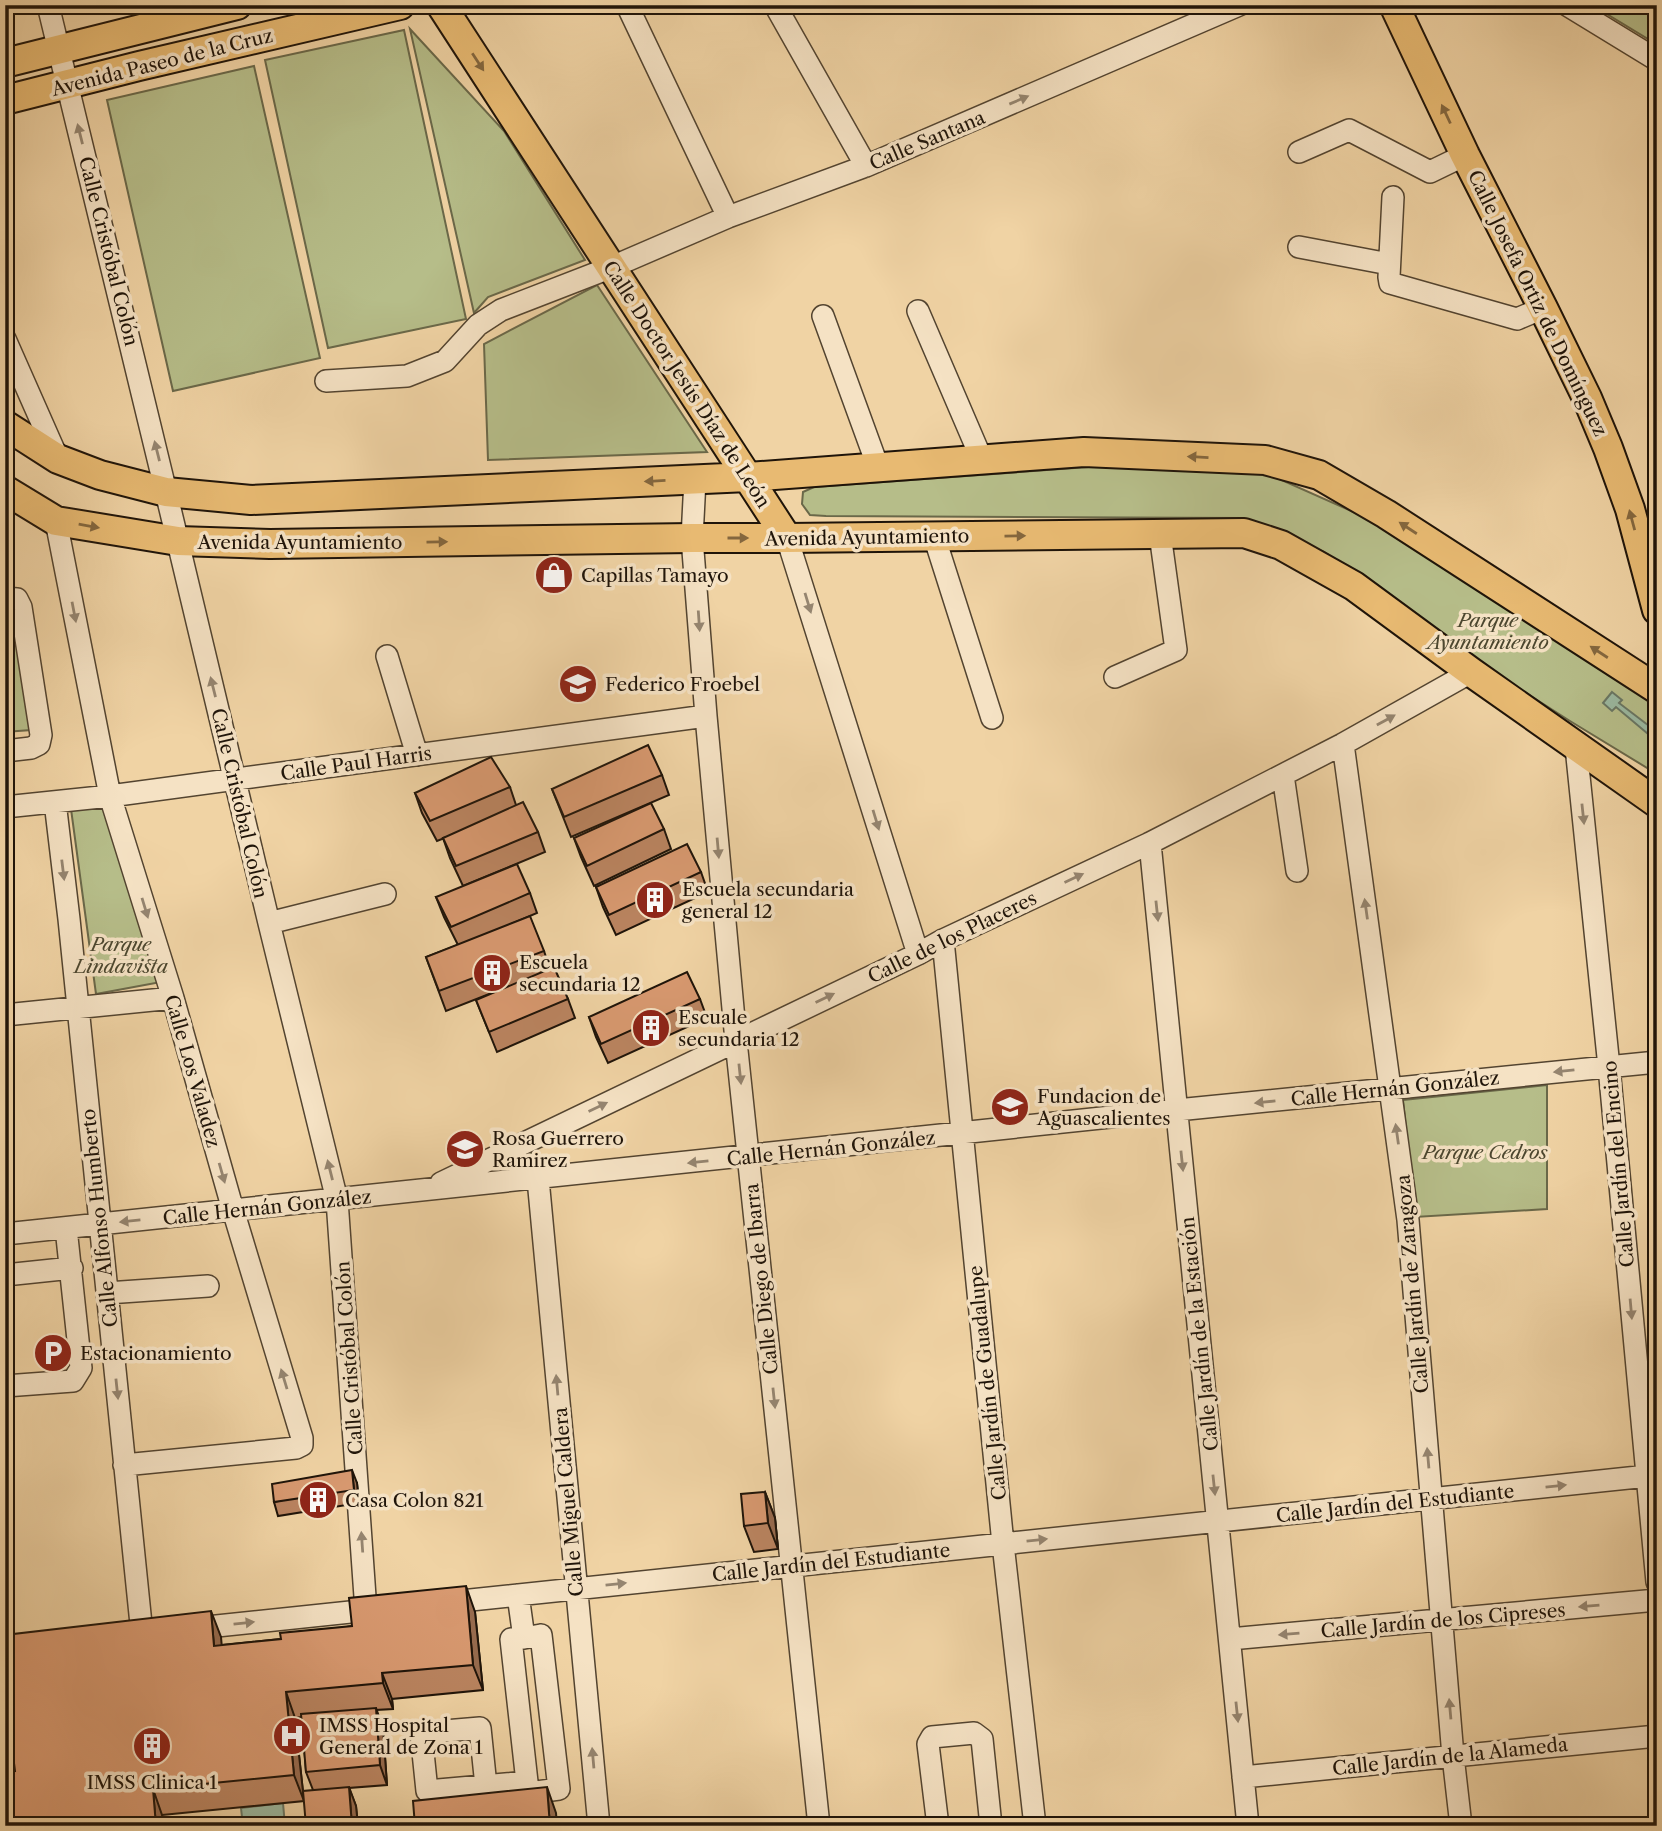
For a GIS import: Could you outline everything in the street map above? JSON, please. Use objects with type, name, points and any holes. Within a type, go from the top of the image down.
[{"type":"main road","name":"Avenida Paseo de la Cruz","points":[[14,61],[237,5]]},
{"type":"main road","name":"Avenida Paseo de la Cruz","points":[[17,97],[400,5]]},
{"type":"main road","name":"Calle Doctor Jesús Díaz de León","points":[[441,5],[787,538]]},
{"type":"main road","name":"Calle Josefa Ortiz de Domínguez","points":[[1394,5],[1457,159],[1544,308],[1587,398],[1630,509],[1657,610]]},
{"type":"main road","points":[[5,425],[58,459],[100,475],[166,492],[251,500],[748,477],[1084,452],[1265,460],[1319,475],[1386,514],[1657,689]]},
{"type":"main road","name":"Avenida Ayuntamiento","points":[[5,490],[56,521],[178,541],[270,544],[1244,533],[1281,545],[1354,586],[1657,803]]},
{"type":"street","name":"Calle Cristóbal Colón","points":[[49,5],[268,923],[337,1200],[366,1611]]},
{"type":"street","points":[[627,5],[728,217]]},
{"type":"street","points":[[775,5],[866,166]]},
{"type":"street","name":"Calle Santana","points":[[326,381],[407,376],[445,361],[478,325],[501,310],[612,267],[728,217],[866,166],[1240,5]]},
{"type":"street","points":[[1567,5],[1657,60]]},
{"type":"street","points":[[1299,152],[1349,130],[1430,172],[1457,159]]},
{"type":"street","points":[[1393,197],[1390,283],[1517,319],[1544,308]]},
{"type":"street","points":[[1299,247],[1389,264]]},
{"type":"street","points":[[918,311],[982,460]]},
{"type":"street","points":[[823,316],[878,467]]},
{"type":"street","points":[[5,339],[58,459]]},
{"type":"street","name":"Calle Diego de Ibarra","points":[[695,480],[692,538],[706,716],[736,1041],[818,1826]]},
{"type":"street","name":"Calle Los Valadez","points":[[56,521],[110,796],[173,998],[302,1438],[302,1445],[296,1448],[124,1465]]},
{"type":"street","points":[[1115,677],[1176,650],[1160,534]]},
{"type":"street","points":[[934,537],[992,718]]},
{"type":"street","name":"Calle Doctor Jesús Díaz de León","points":[[787,538],[918,954]]},
{"type":"street","points":[[5,751],[31,748],[39,744],[41,735],[21,607],[11,598]]},
{"type":"street","points":[[387,656],[417,755]]},
{"type":"street","name":"Calle de los Placeres","points":[[426,1190],[1150,843],[1343,744],[1471,672]]},
{"type":"street","name":"Calle Paul Harris","points":[[5,807],[235,780],[706,716]]},
{"type":"street","name":"Calle Jardín de Zaragoza","points":[[1343,744],[1408,1220],[1461,1826]]},
{"type":"street","name":"Calle Jardín del Encino","points":[[1576,747],[1652,1476],[1657,1582]]},
{"type":"street","points":[[1283,775],[1297,871]]},
{"type":"street","name":"Calle Alfonso Humberto","points":[[55,802],[124,1465],[148,1633],[366,1611]]},
{"type":"street","name":"Calle Jardín de la Estación","points":[[1150,843],[1248,1826]]},
{"type":"street","points":[[268,923],[385,894]]},
{"type":"street","name":"Calle Jardín de Guadalupe","points":[[943,940],[1003,1544],[1035,1826]]},
{"type":"street","points":[[5,1015],[173,998]]},
{"type":"street","name":"Calle Hernán González","points":[[5,1234],[1657,1062]]},
{"type":"street","name":"Calle Miguel Caldera","points":[[538,1179],[599,1826]]},
{"type":"street","points":[[5,1386],[73,1381],[81,1368],[66,1228]]},
{"type":"street","points":[[5,1275],[72,1268]]},
{"type":"street","points":[[107,1293],[208,1286]]},
{"type":"street","name":"Calle Jardín del Estudiante","points":[[421,1605],[1652,1476]]},
{"type":"street","points":[[518,1595],[523,1638]]},
{"type":"street","name":"Calle Jardín de los Cipreses","points":[[1230,1639],[1657,1600]]},
{"type":"street","points":[[366,1611],[394,1608]]},
{"type":"street","points":[[541,1635],[559,1789],[528,1793],[511,1639],[523,1638],[541,1635]]},
{"type":"street","points":[[938,1826],[928,1744],[932,1737],[974,1732],[982,1739],[991,1826]]},
{"type":"street","name":"Calle Jardín de la Alameda","points":[[1243,1777],[1657,1736]]},
{"type":"street","points":[[486,1786],[527,1782]]},
{"type":"green space","points":[[1592,5],[1657,5],[1653,42]]},
{"type":"green space","points":[[410,29],[504,131],[585,260],[488,297],[474,313]]},
{"type":"green space","points":[[404,30],[466,319],[328,348],[265,60]]},
{"type":"green space","points":[[254,66],[320,358],[173,391],[107,100]]},
{"type":"green space","points":[[597,285],[707,452],[488,460],[484,344]]},
{"type":"green space","name":"Parque Ayuntamiento","points":[[1102,466],[1266,473],[1385,526],[1645,695],[1657,707],[1657,774],[1468,656],[1403,604],[1324,552],[1243,518],[826,516],[810,515],[802,504],[803,492],[814,487]]},
{"type":"green space","points":[[14,611],[31,730],[5,732],[5,612]]},
{"type":"green space","name":"Parque Lindavista","points":[[107,802],[161,982],[96,994],[71,809]]},
{"type":"green space","name":"Parque Cedros","points":[[1547,1085],[1547,1209],[1415,1217],[1403,1100]]},
{"type":"green space","points":[[530,1148],[537,1176],[437,1187]]},
{"type":"shaded area","points":[[1612,692],[1622,700],[1619,703],[1657,732],[1657,749],[1651,744],[1654,739],[1616,707],[1612,711],[1603,703]]},
{"type":"shaded area","points":[[283,1803],[285,1826],[243,1826],[241,1808]]},
{"type":"building","points":[[648,745],[662,775],[564,817],[552,789]]},
{"type":"building","points":[[491,757],[510,787],[430,821],[415,793]]},
{"type":"building","points":[[523,802],[538,832],[456,866],[443,838]]},
{"type":"building","points":[[651,803],[664,829],[587,866],[574,838]]},
{"type":"building","points":[[687,844],[701,872],[609,915],[596,887]]},
{"type":"building","points":[[517,864],[530,893],[451,927],[436,897]]},
{"type":"building","points":[[530,916],[544,951],[439,991],[426,957]]},
{"type":"building","points":[[554,967],[568,999],[489,1032],[476,1000]]},
{"type":"building","points":[[687,972],[700,999],[601,1044],[589,1017]]},
{"type":"building","points":[[352,1470],[354,1490],[274,1502],[272,1484]]},
{"type":"building","points":[[765,1492],[768,1523],[744,1526],[741,1494]]},
{"type":"building","name":"IMSS Clinica 1","points":[[466,1586],[473,1665],[382,1673],[383,1683],[286,1692],[294,1775],[153,1789],[156,1826],[5,1826],[5,1772],[15,1771],[12,1747],[5,1748],[5,1635],[211,1611],[214,1646],[281,1639],[280,1633],[352,1626],[349,1598]]},
{"type":"building","points":[[376,1708],[380,1765],[306,1772],[301,1714]]},
{"type":"building","points":[[349,1787],[352,1826],[306,1826],[303,1791]]},
{"type":"building","points":[[547,1787],[550,1826],[415,1826],[413,1801]]},
{"type":"place","name":"Capillas Tamayo","points":[[554,575]]},
{"type":"place","name":"Federico Froebel","points":[[578,684]]},
{"type":"place","name":"Escuela secundaria general 12","points":[[655,900]]},
{"type":"place","name":"Escuela secundaria 12","points":[[492,973]]},
{"type":"place","name":"Escuale secundaria 12","points":[[651,1028]]},
{"type":"place","name":"Fundacion de Aguascalientes","points":[[1010,1107]]},
{"type":"place","name":"Rosa Guerrero Ramirez","points":[[465,1149]]},
{"type":"place","name":"Estacionamiento","points":[[53,1353]]},
{"type":"place","name":"Casa Colon 821","points":[[318,1500]]},
{"type":"place","name":"IMSS Hospital General de Zona 1","points":[[292,1736]]},
{"type":"place","name":"IMSS Clinica 1","points":[[152,1746]]}]
